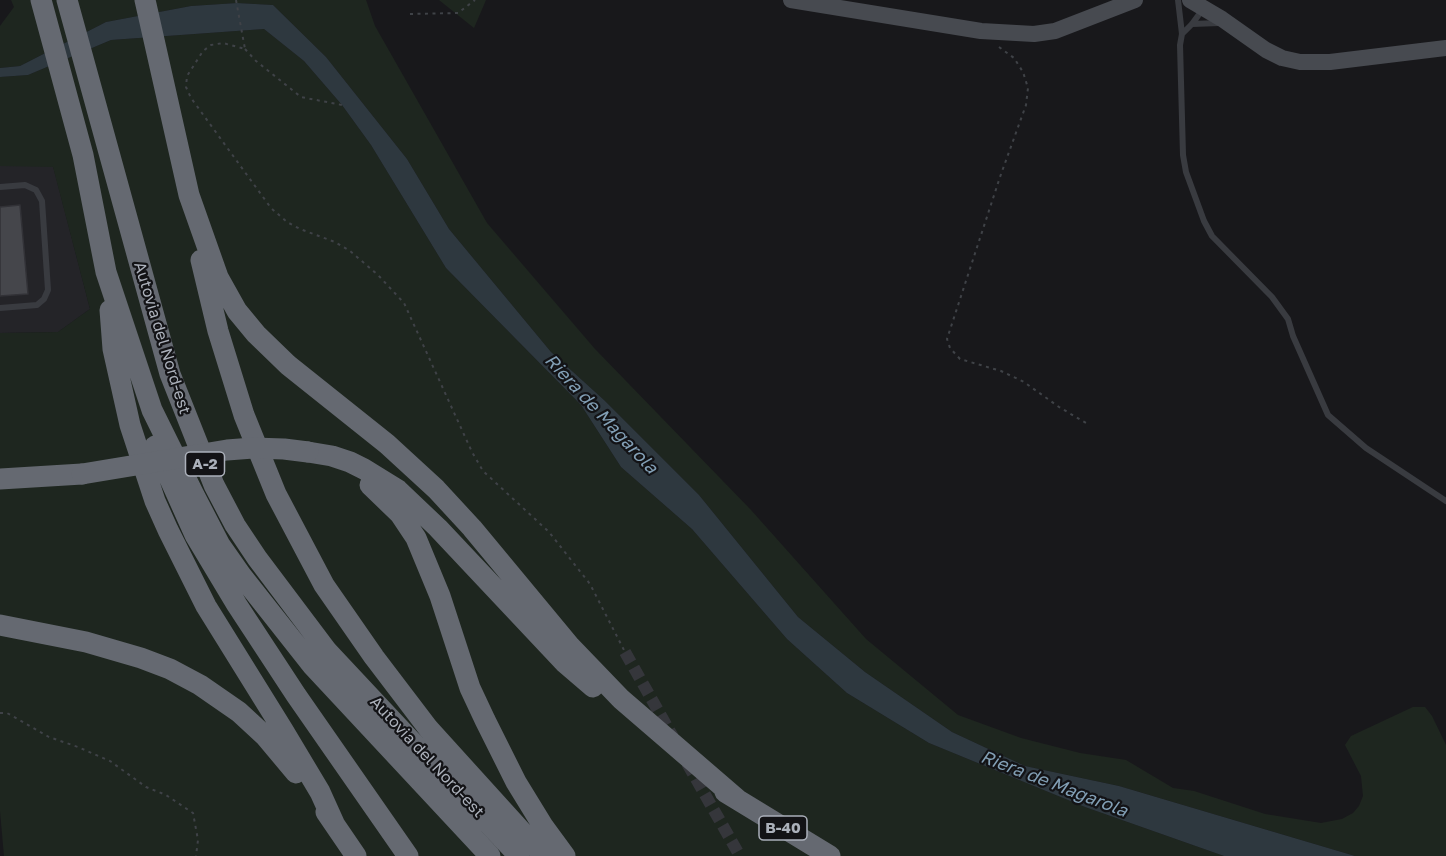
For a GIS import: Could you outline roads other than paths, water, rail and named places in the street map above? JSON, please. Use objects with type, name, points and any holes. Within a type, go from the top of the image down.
[{"type":"highway","name":"Autovia del Nord-est","points":[[41,0],[82,155],[106,272],[128,339],[156,418],[220,545],[312,665],[490,856]]},
{"type":"highway","name":"Autovia del Nord-est","points":[[67,0],[173,384],[214,485],[235,525],[283,594],[327,651],[519,856]]},
{"type":"highway","points":[[145,0],[189,195],[218,277],[237,311],[288,364],[387,444],[436,489],[472,528],[569,645],[614,691],[737,799]]},
{"type":"highway","points":[[189,195],[190,215],[218,331],[244,415],[276,494],[324,585],[374,657],[428,728],[544,856]]},
{"type":"highway","points":[[106,272],[113,349],[123,396],[130,425],[156,501],[179,555],[206,606],[320,792],[334,823]]},
{"type":"highway","points":[[128,339],[133,377],[144,414],[166,472],[195,535],[237,606],[289,685],[408,856]]},
{"type":"highway","points":[[0,479],[82,474],[227,450],[263,448],[308,452],[350,462],[398,490],[438,528],[565,663],[639,728],[695,772],[737,799]]},
{"type":"highway","points":[[308,452],[354,474],[376,490],[400,514],[416,538],[440,596],[470,688],[494,740],[516,782],[565,856]]},
{"type":"highway","points":[[0,625],[86,642],[122,652],[156,663],[200,685],[239,712],[265,736],[334,823],[356,856]]},
{"type":"highway","name":"B-40","points":[[737,799],[830,856]]},
{"type":"main road","points":[[791,0],[981,31],[1034,34],[1055,31],[1135,0]]},
{"type":"main road","points":[[1197,4],[1266,50],[1282,58],[1300,62],[1330,62],[1446,48]]},
{"type":"lane","points":[[1178,0],[1182,34],[1180,45],[1183,155],[1194,197],[1212,236],[1272,297],[1288,319],[1293,336],[1328,415],[1366,448],[1446,501]]},
{"type":"lane","points":[[1182,34],[1192,24],[1197,4]]},
{"type":"lane","points":[[1192,24],[1229,24]]},
{"type":"lane","points":[[0,187],[25,185],[36,190],[42,201],[48,290],[44,299],[37,305],[0,308]]},
{"type":"water","name":"Riera de Magarola","points":[[237,3],[273,5],[326,57],[407,159],[449,229],[551,352],[604,400],[699,495],[798,617],[865,672],[952,732],[1025,766],[1119,786],[1355,856],[1224,856],[1085,807],[929,743],[847,693],[787,639],[692,529],[621,467],[581,405],[446,268],[371,145],[342,105],[304,61],[264,29],[111,40],[28,75],[0,77],[0,68],[20,66],[106,22],[191,6]]},
{"type":"tunnel","points":[[625,652],[673,737]]},
{"type":"tunnel","points":[[687,763],[740,856]]}]
